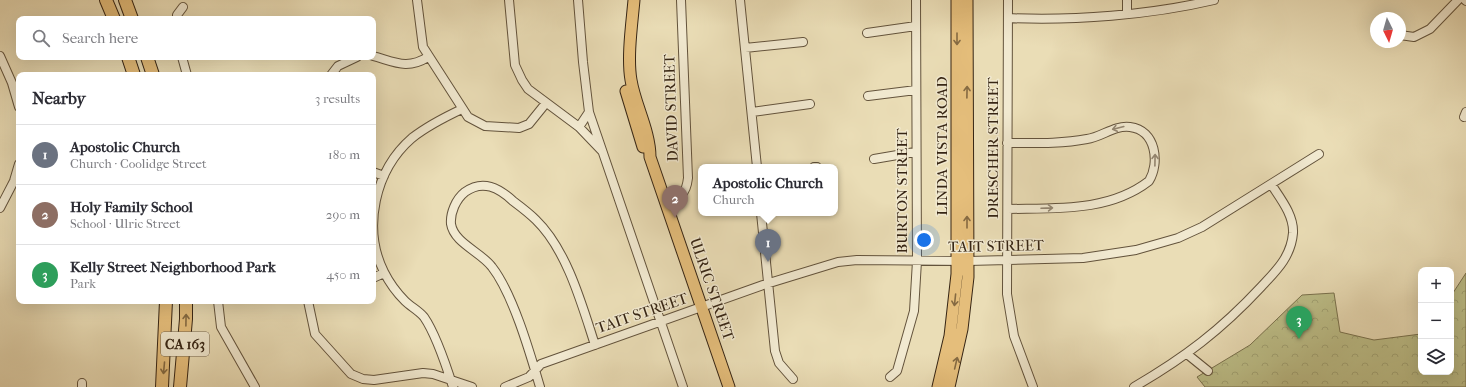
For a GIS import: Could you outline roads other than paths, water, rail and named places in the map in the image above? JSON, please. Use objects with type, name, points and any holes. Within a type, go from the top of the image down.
[{"type":"highway","points":[[106,0],[113,16]]},
{"type":"highway","points":[[125,0],[131,16]]},
{"type":"highway","points":[[129,60],[133,72]]},
{"type":"highway","points":[[148,60],[152,72]]},
{"type":"highway","name":"CA 163","points":[[162,387],[166,304]]},
{"type":"highway","name":"CA 163","points":[[180,387],[184,348],[186,304]]},
{"type":"main road","name":"ULRIC STREET","points":[[628,0],[624,55],[626,92],[644,151],[650,157]]},
{"type":"main road","name":"ULRIC STREET","points":[[634,0],[631,79],[650,148],[650,157],[729,387]]},
{"type":"main road","name":"LINDA VISTA ROAD","points":[[938,387],[953,318],[963,261],[957,0]]},
{"type":"main road","name":"LINDA VISTA ROAD","points":[[949,387],[962,329],[967,0]]},
{"type":"street","points":[[417,0],[421,42],[428,57],[468,117],[485,126],[519,128],[529,124],[546,103]]},
{"type":"street","points":[[509,0],[515,65],[528,89],[579,127],[606,155]]},
{"type":"street","points":[[578,0],[582,62],[589,112],[606,155],[683,387]]},
{"type":"street","name":"DAVID STREET","points":[[665,200],[681,196],[687,189],[688,178],[681,0]]},
{"type":"street","points":[[740,0],[757,164]]},
{"type":"street","name":"BURTON STREET","points":[[890,377],[898,371],[914,311],[916,261],[916,0]]},
{"type":"street","name":"DRESCHER STREET","points":[[1008,0],[1007,294],[1014,336],[1033,387]]},
{"type":"street","points":[[1127,0],[1127,14]]},
{"type":"street","points":[[1008,18],[1127,14],[1214,0]]},
{"type":"street","points":[[1406,36],[1414,37],[1430,29],[1443,18],[1458,0]]},
{"type":"street","points":[[177,16],[183,7]]},
{"type":"street","points":[[867,33],[916,26]]},
{"type":"street","points":[[745,48],[803,42]]},
{"type":"street","points":[[0,56],[12,82],[16,97]]},
{"type":"street","points":[[376,57],[404,65],[413,64],[428,57]]},
{"type":"street","points":[[183,60],[186,72]]},
{"type":"street","points":[[333,72],[338,66],[351,60]]},
{"type":"street","points":[[868,96],[916,90]]},
{"type":"street","points":[[752,112],[810,104]]},
{"type":"street","points":[[376,201],[384,176],[395,156],[412,138],[462,109]]},
{"type":"street","points":[[579,127],[589,112]]},
{"type":"street","points":[[1007,143],[1073,142],[1089,139],[1119,127],[1132,127],[1143,132],[1151,142],[1156,161],[1149,181],[1118,198],[1082,207],[1008,209]]},
{"type":"street","points":[[874,159],[915,152]]},
{"type":"street","name":"TAIT STREET","points":[[505,387],[529,377],[541,364],[770,283],[838,262],[857,260],[963,261],[1084,258],[1136,250],[1178,238],[1202,227],[1319,154]]},
{"type":"street","points":[[376,173],[384,176]]},
{"type":"street","points":[[0,208],[16,174]]},
{"type":"street","points":[[1134,387],[1207,340],[1238,312],[1284,261],[1291,244],[1293,232],[1286,207],[1271,184]]},
{"type":"street","points":[[540,387],[508,294],[500,279],[492,266],[481,255],[459,238],[453,231],[452,214],[458,198],[466,191],[477,186],[488,186],[500,189],[537,221],[558,249],[569,270],[595,345]]},
{"type":"street","points":[[761,216],[770,283],[775,351],[779,363],[793,379]]},
{"type":"street","points":[[376,250],[384,273],[405,301],[424,317],[430,328],[452,384]]},
{"type":"street","points":[[376,277],[384,273]]},
{"type":"street","points":[[218,304],[221,327],[255,387]]},
{"type":"street","points":[[309,304],[315,334],[351,374],[363,379],[374,380],[423,373],[433,374],[452,384],[472,387]]},
{"type":"street","points":[[1187,354],[1208,371]]},
{"type":"place","name":"Holy Family School","points":[[675,218]]},
{"type":"place","name":"Apostolic Church","points":[[768,262]]},
{"type":"place","name":"Kelly Street Neighborhood Park","points":[[1299,339]]}]
